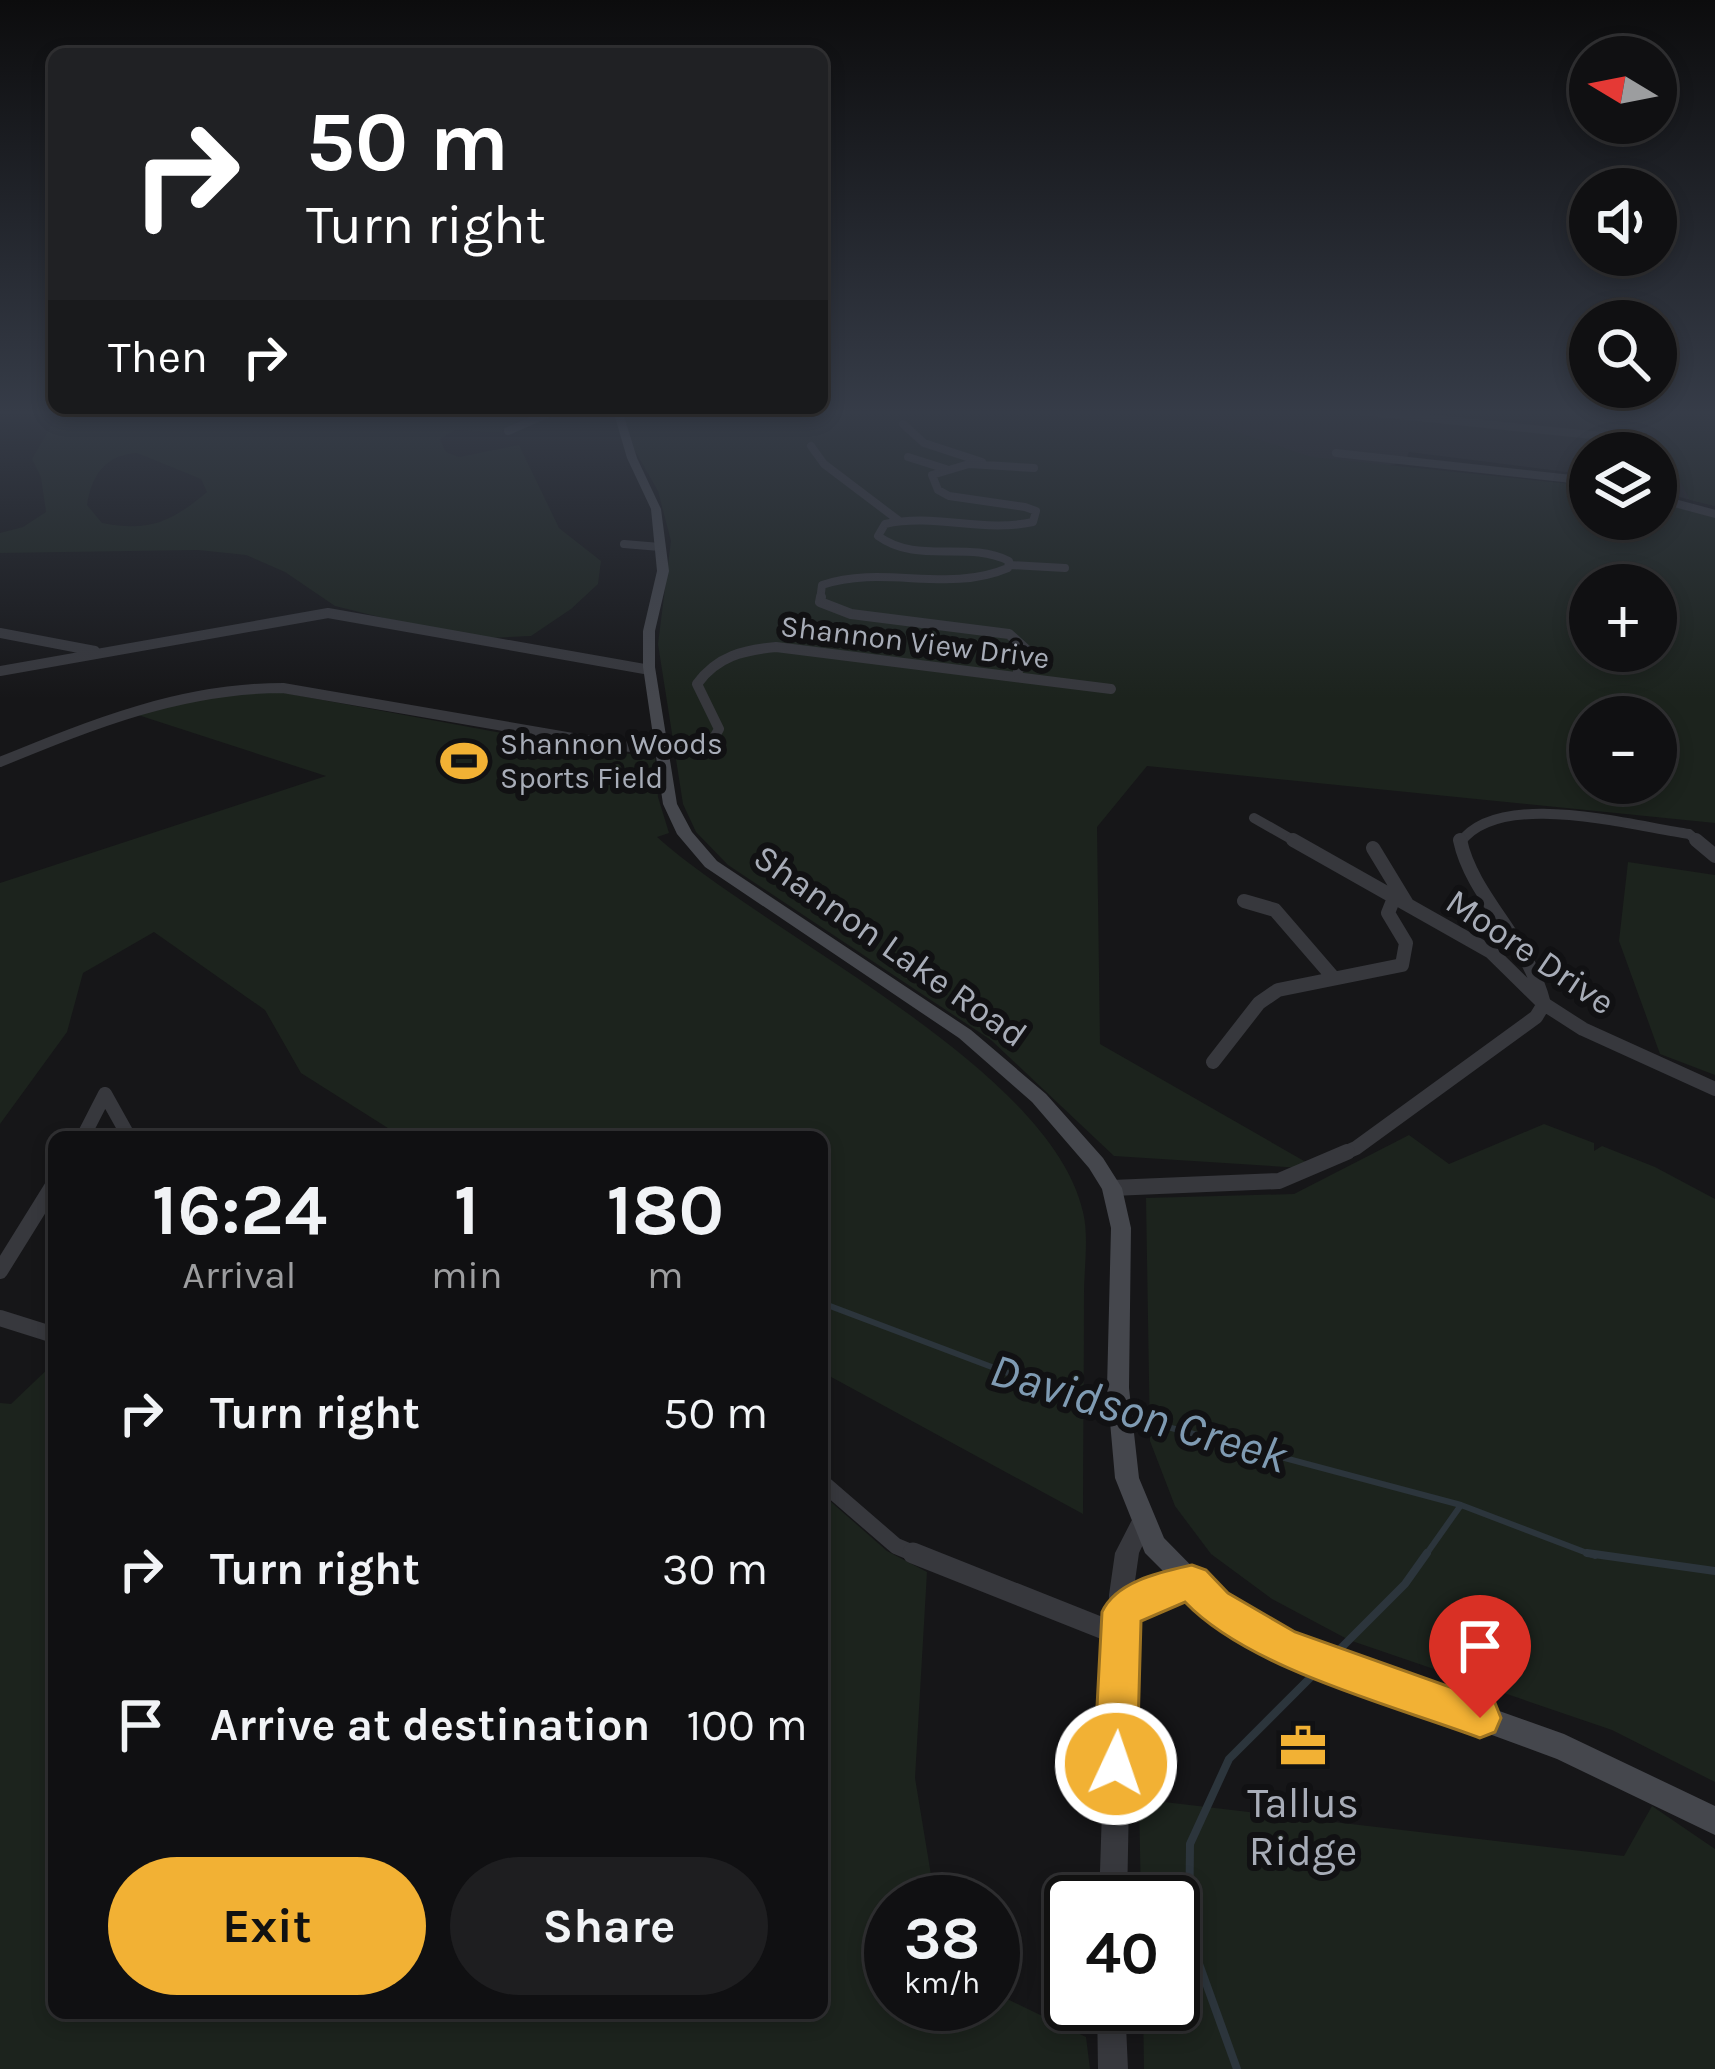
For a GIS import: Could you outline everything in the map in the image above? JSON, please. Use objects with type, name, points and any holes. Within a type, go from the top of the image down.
[{"type":"main road","name":"Shannon Lake Road","points":[[653,507],[663,571],[649,631],[650,670],[676,820],[711,864],[999,1061],[1071,1132],[1112,1188],[1121,1228],[1120,1431],[1127,1478],[1154,1544],[1214,1606],[1283,1646],[1564,1748],[1715,1821]]},
{"type":"main road","points":[[1122,1624],[1159,1590],[1192,1583]]},
{"type":"street","points":[[880,507],[898,520]]},
{"type":"street","points":[[1010,566],[989,552],[919,552],[890,545],[878,536],[885,524],[898,520],[1025,525],[1038,517],[1036,511],[1023,507]]},
{"type":"street","points":[[625,544],[660,547]]},
{"type":"street","points":[[1018,675],[1029,652],[1009,634],[829,608],[820,602],[822,585],[841,578],[952,582],[988,577],[1010,566],[1064,568]]},
{"type":"street","points":[[0,671],[328,613],[650,670]]},
{"type":"street","points":[[0,633],[106,653]]},
{"type":"street","name":"Shannon View Drive","points":[[663,749],[685,751],[712,741],[719,730],[697,684],[717,660],[748,650],[790,647],[1112,689]]},
{"type":"street","points":[[0,762],[163,700],[250,687],[284,688],[620,746],[663,749]]},
{"type":"street","points":[[1112,1188],[1279,1181],[1355,1148],[1536,1017],[1544,1004],[1541,983],[1515,928],[1465,860],[1460,841],[1475,827],[1508,815],[1544,812],[1689,834],[1715,856]]},
{"type":"street","name":"Moore Drive","points":[[1254,818],[1491,952],[1544,1004],[1583,1029],[1712,1091]]},
{"type":"street","points":[[1214,1062],[1259,1003],[1278,990],[1402,965],[1406,943],[1388,913],[1401,901],[1373,848]]},
{"type":"street","points":[[1244,902],[1275,910],[1332,976]]},
{"type":"street","points":[[86,1131],[105,1094],[126,1131]]},
{"type":"street","points":[[0,1270],[48,1194]]},
{"type":"street","points":[[0,1318],[48,1333]]},
{"type":"street","points":[[828,1487],[896,1546],[1122,1624]]},
{"type":"street","points":[[1114,1875],[1127,1553],[1144,1519]]},
{"type":"street","points":[[1112,2031],[1113,2069]]},
{"type":"shaded area","points":[[45,507],[88,507],[102,523],[134,526],[159,522],[188,507],[549,507],[559,528],[601,561],[598,584],[531,636],[469,639],[335,606],[285,572],[246,555],[198,550],[0,553],[0,533],[23,527],[46,512]]},
{"type":"shaded area","points":[[662,507],[1569,507],[1569,540],[1677,540],[1677,507],[1715,518],[1715,823],[1147,766],[1097,827],[1100,1044],[1318,1169],[1114,1156],[991,1040],[728,865],[696,832],[683,804],[658,644],[671,541]]},
{"type":"shaded area","points":[[243,692],[285,693],[605,752],[655,756],[658,797],[669,833],[657,837],[963,1056],[1018,1106],[1060,1158],[1085,1221],[1083,1514],[828,1375],[828,1131],[393,1131],[301,1073],[265,1010],[154,932],[83,973],[67,1032],[0,1124],[0,883],[326,776],[138,715],[167,704]]},
{"type":"shaded area","points":[[1628,862],[1715,875],[1715,1075],[1660,1054],[1619,941]]},
{"type":"shaded area","points":[[1544,1124],[1594,1143],[1594,1151],[1602,1146],[1655,1167],[1715,1199],[1715,1782],[1612,1730],[1349,1640],[1272,1599],[1211,1554],[1175,1506],[1150,1441],[1146,1198],[1294,1194],[1409,1135],[1449,1164]]},
{"type":"shaded area","points":[[48,1369],[48,2019],[828,2019],[828,1499],[887,1551],[927,1572],[915,1778],[931,1875],[864,1875],[864,2031],[1020,2031],[1020,2005],[1044,2017],[1044,2031],[1074,2031],[1086,2037],[1090,2069],[0,2069],[0,1403],[11,1404]]},
{"type":"shaded area","points":[[1139,1799],[1624,1856],[1652,1806],[1715,1849],[1715,2069],[1144,2069],[1143,2031],[1200,2031],[1200,1875],[1140,1875]]},
{"type":"waterway","name":"Davidson Creek","points":[[828,1305],[1114,1413]]},
{"type":"waterway","name":"Davidson Creek","points":[[1130,1417],[1461,1505]]},
{"type":"waterway","points":[[1425,1556],[1461,1505]]},
{"type":"waterway","points":[[1461,1505],[1587,1553]]},
{"type":"waterway","points":[[1333,1656],[1405,1584],[1427,1553]]},
{"type":"waterway","points":[[1587,1553],[1715,1571]]},
{"type":"waterway","points":[[1587,1553],[1595,1556]]},
{"type":"waterway","points":[[1237,2069],[1189,1936],[1190,1844],[1229,1759],[1320,1668]]},
{"type":"place","name":"Shannon Woods Sports Field","points":[[464,761]]},
{"type":"place","name":"Tallus Ridge","points":[[1303,1746]]},
{"type":"route","points":[[1116,1764],[1121,1612],[1159,1590],[1192,1583],[1214,1606],[1283,1646],[1480,1718]]}]
